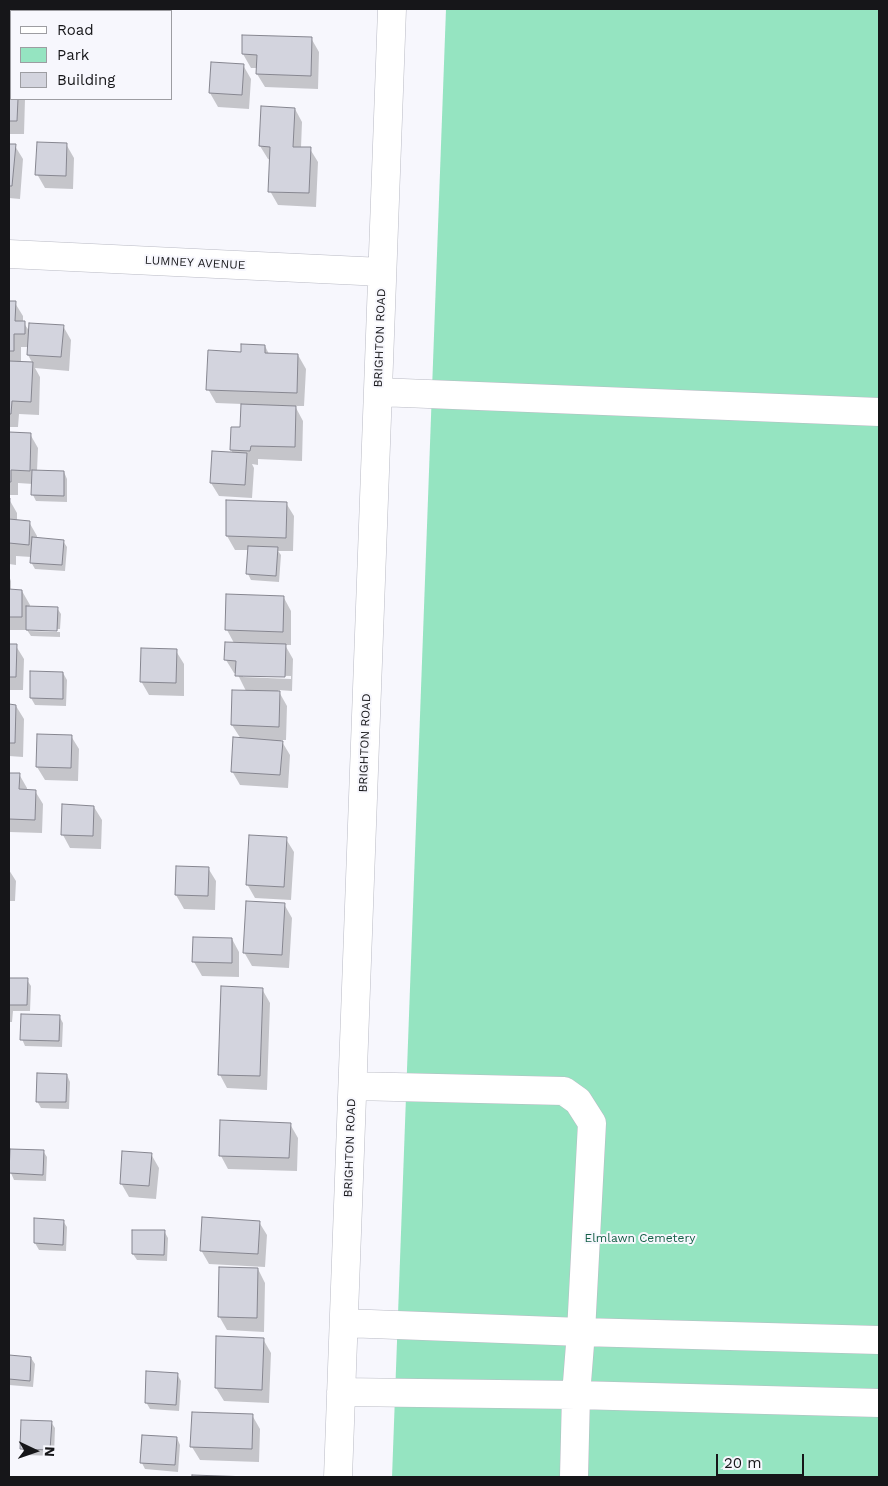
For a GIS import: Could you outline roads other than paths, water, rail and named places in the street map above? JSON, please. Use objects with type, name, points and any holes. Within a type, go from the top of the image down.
[{"type":"street","name":"BRIGHTON ROAD","points":[[338,1477],[392,9]]},
{"type":"street","name":"LUMNEY AVENUE","points":[[9,254],[382,272]]},
{"type":"street","points":[[378,392],[879,412]]},
{"type":"street","points":[[353,1086],[564,1090],[578,1101],[592,1123],[576,1395],[574,1477]]},
{"type":"street","points":[[344,1323],[879,1340]]},
{"type":"street","points":[[342,1392],[576,1395],[879,1403]]},
{"type":"park label","name":"Elmlawn Cemetery","points":[[640,1238]]}]
